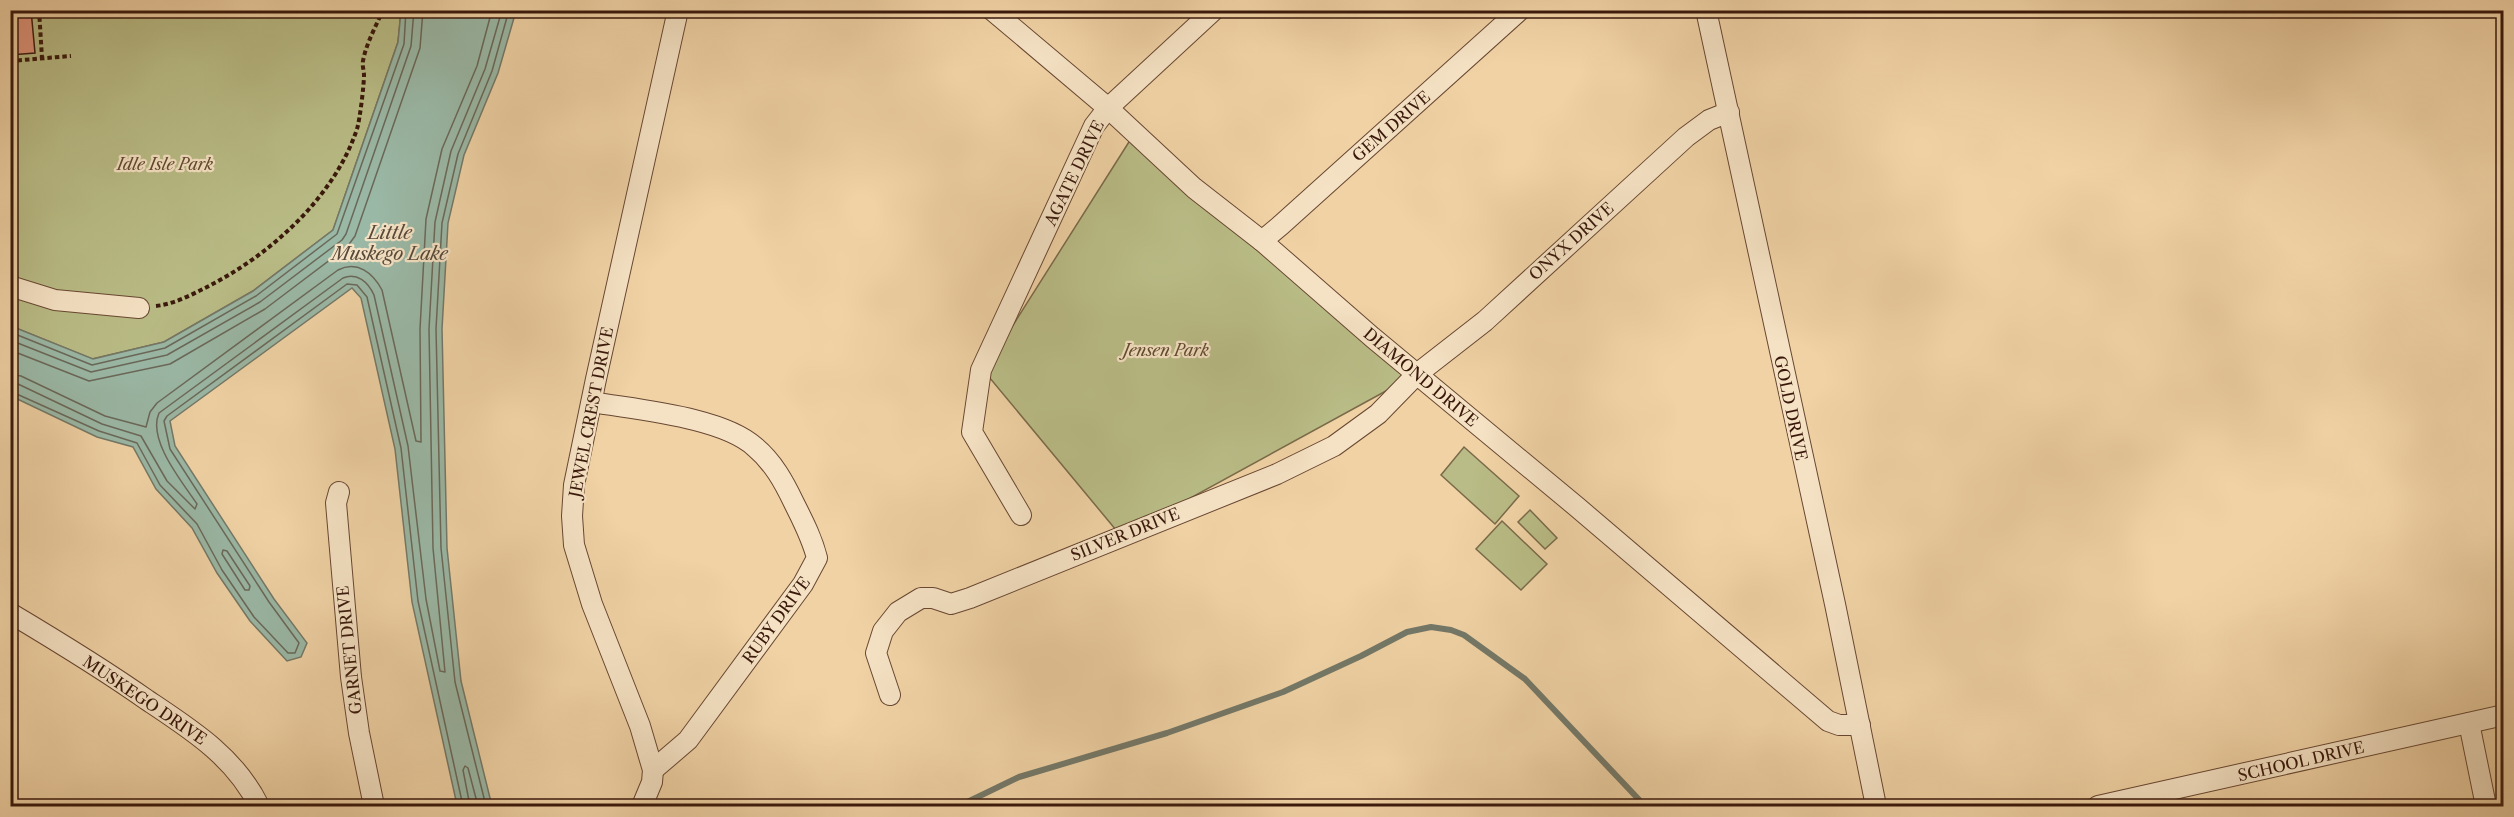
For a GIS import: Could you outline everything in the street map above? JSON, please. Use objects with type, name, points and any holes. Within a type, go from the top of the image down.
[{"type":"street","name":"JEWEL CREST DRIVE","points":[[642,807],[652,782],[652,770],[640,726],[592,604],[574,545],[572,516],[574,485],[596,379],[678,10]]},
{"type":"street","name":"DIAMOND DRIVE","points":[[992,10],[1108,108],[1194,188],[1262,241],[1828,721],[1839,725],[1860,725]]},
{"type":"street","name":"AGATE DRIVE","points":[[1021,515],[972,432],[981,370],[1089,136],[1108,108],[1214,10]]},
{"type":"street","name":"GEM DRIVE","points":[[1262,241],[1520,10]]},
{"type":"street","name":"GOLD DRIVE","points":[[1706,10],[1876,807]]},
{"type":"street","name":"ONYX DRIVE","points":[[1417,374],[1485,321],[1686,137],[1709,120],[1728,112]]},
{"type":"street","points":[[10,286],[54,300],[139,308]]},
{"type":"street","name":"SILVER DRIVE","points":[[890,695],[876,653],[883,631],[898,612],[915,600],[933,598],[951,604],[970,598],[1277,474],[1334,446],[1378,414],[1417,374]]},
{"type":"street","name":"RUBY DRIVE","points":[[592,402],[694,421],[740,436],[756,447],[780,474],[812,540],[817,558],[803,584],[687,740],[652,770]]},
{"type":"street","name":"GARNET DRIVE","points":[[339,492],[336,503],[351,676],[359,733],[374,807]]},
{"type":"street","name":"MUSKEGO DRIVE","points":[[10,613],[111,675],[202,737],[221,753],[242,776],[260,807]]},
{"type":"street","name":"SCHOOL DRIVE","points":[[2098,807],[2504,716]]},
{"type":"street","points":[[2469,723],[2486,807]]},
{"type":"path","points":[[39,10],[42,58]]},
{"type":"path","points":[[139,308],[166,305],[237,272],[282,238],[326,187],[347,154],[358,127],[364,74],[362,63],[383,10]]},
{"type":"path","points":[[10,61],[71,56]]},
{"type":"green space","name":"Idle Isle Park","points":[[10,11],[401,11],[398,42],[333,230],[253,291],[164,342],[92,359],[11,326]]},
{"type":"green space","name":"Jensen Park","points":[[1134,134],[1417,374],[1121,536],[984,371]]},
{"type":"green space","points":[[1464,447],[1519,496],[1495,524],[1441,475]]},
{"type":"green space","points":[[1530,510],[1557,538],[1545,549],[1518,522]]},
{"type":"green space","points":[[1502,521],[1547,564],[1521,590],[1476,549]]},
{"type":"water","name":"Little Muskego Lake","points":[[401,11],[516,11],[498,73],[464,155],[448,223],[442,329],[447,548],[461,681],[492,806],[457,805],[412,602],[395,449],[361,298],[352,288],[170,421],[175,446],[274,599],[307,643],[301,657],[287,661],[250,621],[217,573],[192,528],[156,489],[133,447],[97,437],[11,396],[11,326],[93,359],[164,342],[253,291],[333,230],[398,42]]},
{"type":"building","points":[[10,10],[31,10],[35,53],[10,55]]},
{"type":"waterway","points":[[959,806],[1019,777],[1167,733],[1283,692],[1407,632],[1431,627],[1464,635],[1525,679],[1645,806]]}]
